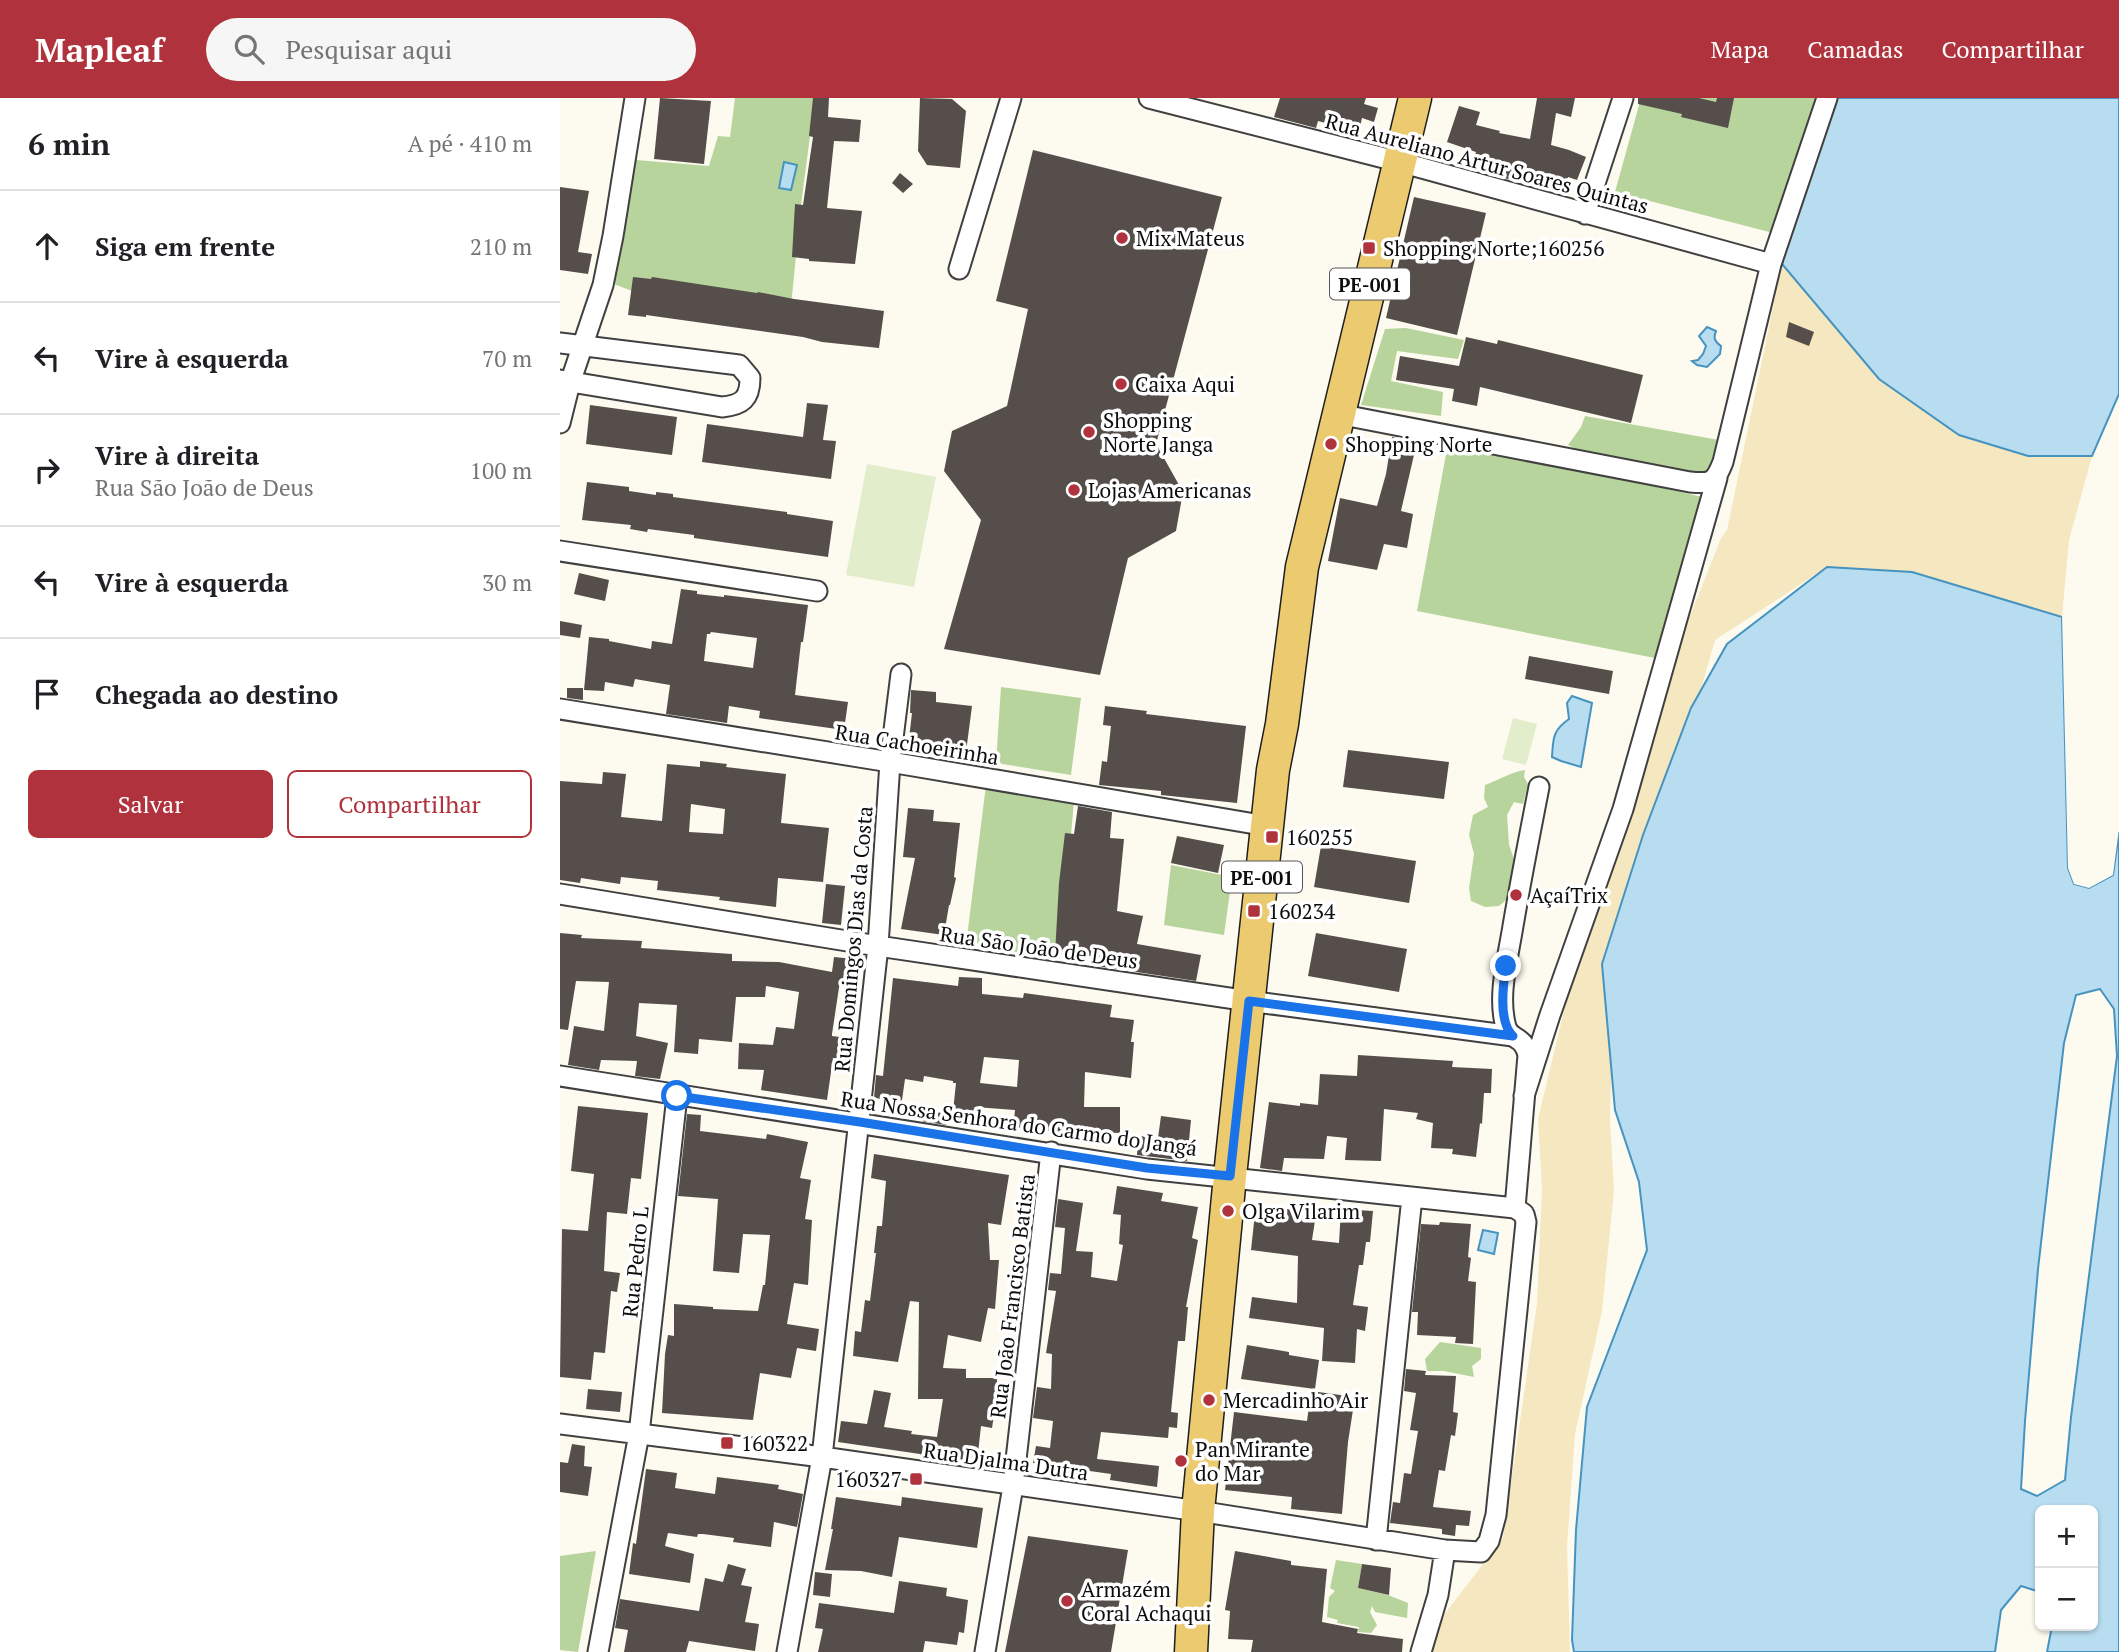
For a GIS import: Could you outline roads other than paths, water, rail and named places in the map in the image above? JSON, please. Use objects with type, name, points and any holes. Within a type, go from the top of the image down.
[{"type":"main road","name":"PE-001","points":[[1191,1652],[1198,1511],[1230,1176],[1267,826],[1302,567],[1415,98]]},
{"type":"street","points":[[560,423],[565,382],[582,346],[603,285],[635,98]]},
{"type":"street","points":[[959,269],[1011,98]]},
{"type":"street","name":"Rua Aureliano Artur Soares Quintas","points":[[1149,98],[1212,106],[1400,162],[1771,264]]},
{"type":"street","points":[[1585,214],[1623,98]]},
{"type":"street","points":[[1524,1096],[1623,809],[1723,462],[1771,264],[1827,98]]},
{"type":"street","points":[[560,343],[739,365],[750,378],[750,386],[743,401],[722,407],[565,382]]},
{"type":"street","points":[[1338,414],[1690,482],[1707,484],[1717,478]]},
{"type":"street","points":[[560,551],[817,591]]},
{"type":"street","name":"Rua Domingos Dias da Costa","points":[[788,1652],[822,1457],[878,946],[890,762],[901,674]]},
{"type":"street","name":"Rua Cachoeirinha","points":[[560,709],[1267,826]]},
{"type":"street","points":[[1421,1652],[1438,1595],[1445,1550],[1480,1552],[1489,1541],[1496,1515],[1526,1222],[1524,1214],[1515,1208],[1528,1055],[1526,1045],[1505,1026],[1502,993],[1539,787]]},
{"type":"street","name":"Rua São João de Deus","points":[[560,894],[878,946],[1249,1001],[1513,1036]]},
{"type":"street","name":"Rua Nossa Senhora do Carmo do Jangá","points":[[560,1076],[1147,1168],[1515,1208]]},
{"type":"street","name":"Rua Pedro L","points":[[598,1652],[639,1434],[677,1096]]},
{"type":"street","name":"Rua João Francisco Batista","points":[[985,1652],[1013,1486],[1051,1152]]},
{"type":"street","points":[[1376,1540],[1412,1197]]},
{"type":"street","name":"Rua Djalma Dutra","points":[[560,1424],[822,1457],[1198,1511],[1445,1550]]},
{"type":"water","points":[[1829,98],[2119,98],[2119,394],[2092,456],[2028,456],[1959,435],[1879,379],[1782,264],[1807,165]]},
{"type":"water","points":[[784,162],[797,165],[791,190],[779,188]]},
{"type":"water","points":[[1707,327],[1716,331],[1715,340],[1721,346],[1720,354],[1707,367],[1692,361],[1698,360],[1703,354],[1706,346],[1699,336]]},
{"type":"water","points":[[1827,567],[1912,572],[2062,617],[2068,868],[2074,884],[2089,888],[2113,875],[2119,832],[2119,1652],[2047,1652],[2051,1631],[2098,1631],[2098,1505],[2035,1505],[2035,1590],[2021,1586],[2001,1610],[1995,1652],[1574,1652],[1572,1640],[1576,1530],[1587,1407],[1647,1250],[1639,1182],[1615,1110],[1602,964],[1643,835],[1691,708],[1727,644]],"holes":[[[2100,989],[2114,1009],[2117,1056],[2065,1480],[2037,1496],[2021,1489],[2025,1421],[2038,1269],[2064,1043],[2076,995]]]},
{"type":"water","points":[[1572,696],[1592,703],[1581,767],[1552,757],[1555,735],[1569,719],[1567,703]]},
{"type":"water","points":[[1483,1230],[1498,1233],[1494,1254],[1478,1250]]},
{"type":"place","name":"Mix Mateus","points":[[1122,238]]},
{"type":"place","name":"Shopping Norte;160256","points":[[1369,248]]},
{"type":"place","name":"Caixa Aqui","points":[[1121,384]]},
{"type":"place","name":"Shopping Norte Janga","points":[[1089,432]]},
{"type":"place","name":"Shopping Norte","points":[[1331,444]]},
{"type":"place","name":"Lojas Americanas","points":[[1074,490]]},
{"type":"place","name":"160255","points":[[1272,837]]},
{"type":"place","name":"AçaíTrix","points":[[1516,895]]},
{"type":"place","name":"160234","points":[[1254,911]]},
{"type":"place","name":"Olga Vilarim","points":[[1228,1211]]},
{"type":"place","name":"Mercadinho Air","points":[[1209,1400]]},
{"type":"place","name":"160322","points":[[727,1443]]},
{"type":"place","name":"Pan Mirante do Mar","points":[[1181,1461]]},
{"type":"place","name":"160327","points":[[916,1479]]},
{"type":"place","name":"Armazém Coral Achaqui","points":[[1067,1601]]}]
